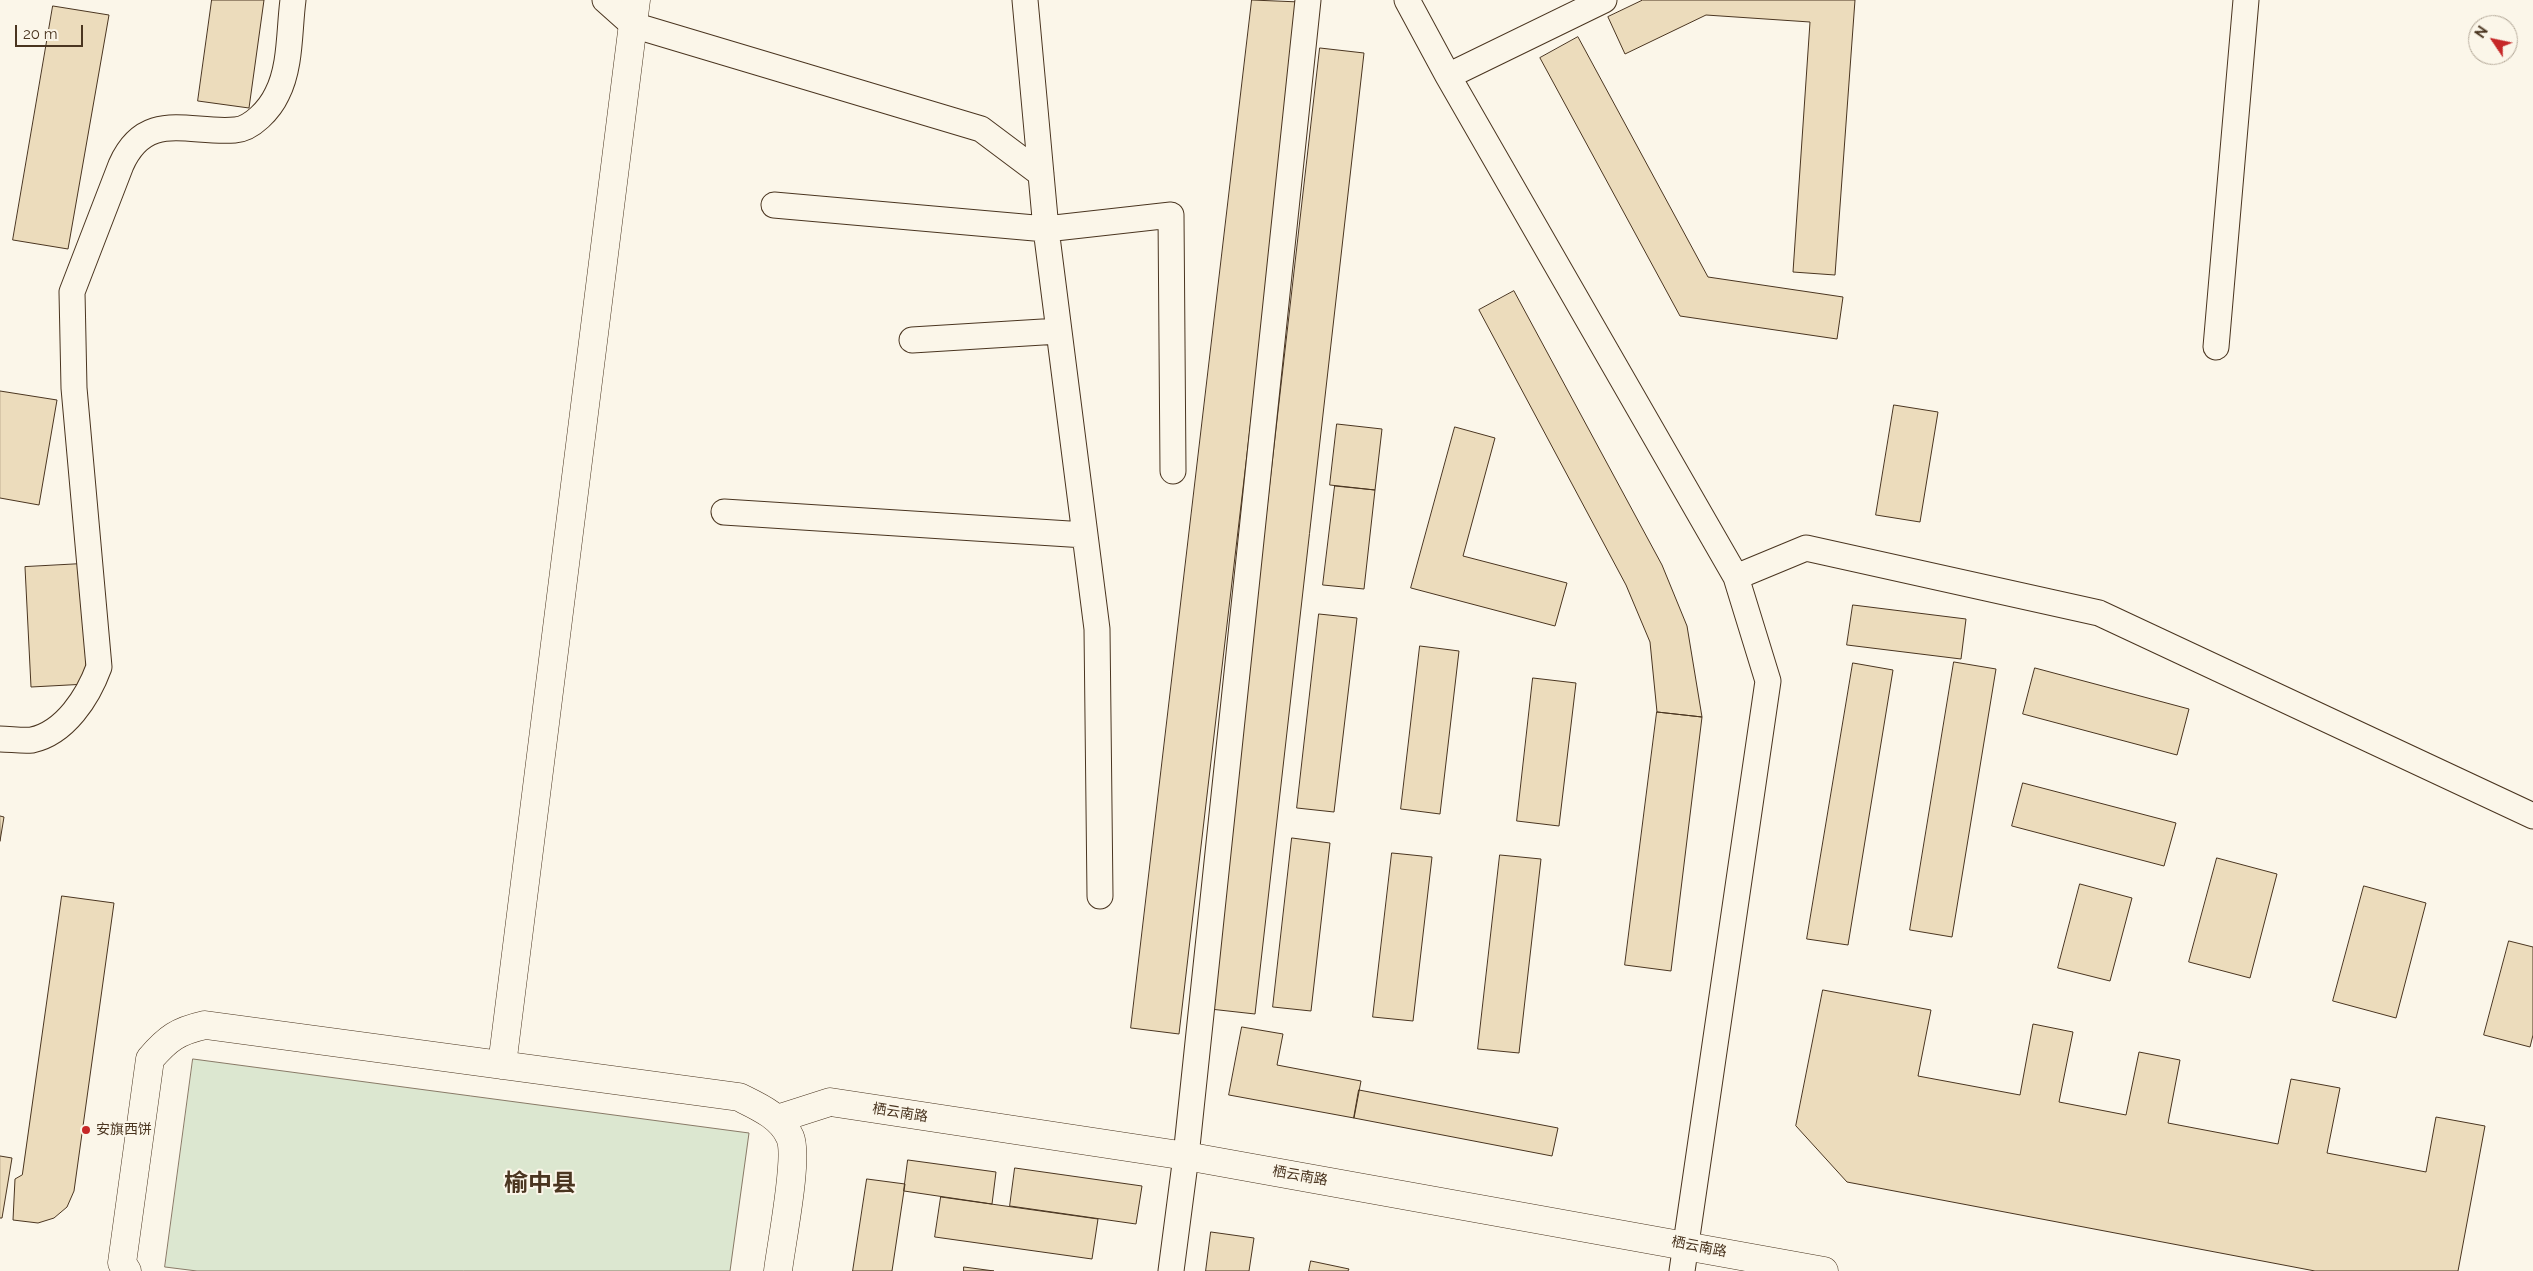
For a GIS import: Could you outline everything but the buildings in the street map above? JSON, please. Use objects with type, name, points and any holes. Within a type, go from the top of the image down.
[{"type":"main road","points":[[502,1065],[634,13]]},
{"type":"main road","points":[[117,1268],[150,1059],[164,1042],[184,1029],[205,1025],[739,1097],[777,1119],[790,1136],[793,1157],[778,1271]]},
{"type":"main road","name":"栖云南路","points":[[777,1119],[830,1102],[1186,1156],[1824,1271]]},
{"type":"street","points":[[0,739],[32,740],[65,721],[87,695],[99,667],[74,388],[72,292],[121,165],[131,147],[147,134],[157,130],[178,127],[236,130],[260,116],[270,106],[282,83],[293,0]]},
{"type":"street","points":[[605,0],[634,13],[981,130],[1041,174]]},
{"type":"street","points":[[1025,0],[1046,228],[1097,629],[1100,896]]},
{"type":"street","points":[[1171,1271],[1186,1156],[1308,0]]},
{"type":"street","points":[[1407,0],[1448,76],[1736,577],[1768,681],[1682,1271]]},
{"type":"street","points":[[1448,76],[1604,0]]},
{"type":"street","points":[[2216,347],[2246,0]]},
{"type":"street","points":[[774,205],[1046,228],[1171,215],[1174,471]]},
{"type":"street","points":[[912,340],[1059,331]]},
{"type":"street","points":[[724,512],[1085,535]]},
{"type":"street","points":[[1736,577],[1806,548],[2099,613],[2533,816]]},
{"type":"green space","points":[[193,1059],[749,1133],[730,1271],[197,1271],[165,1267]]},
{"type":"place","name":"安旗西饼","points":[[86,1130]]},
{"type":"district","name":"榆中县","points":[[540,1184]]}]
